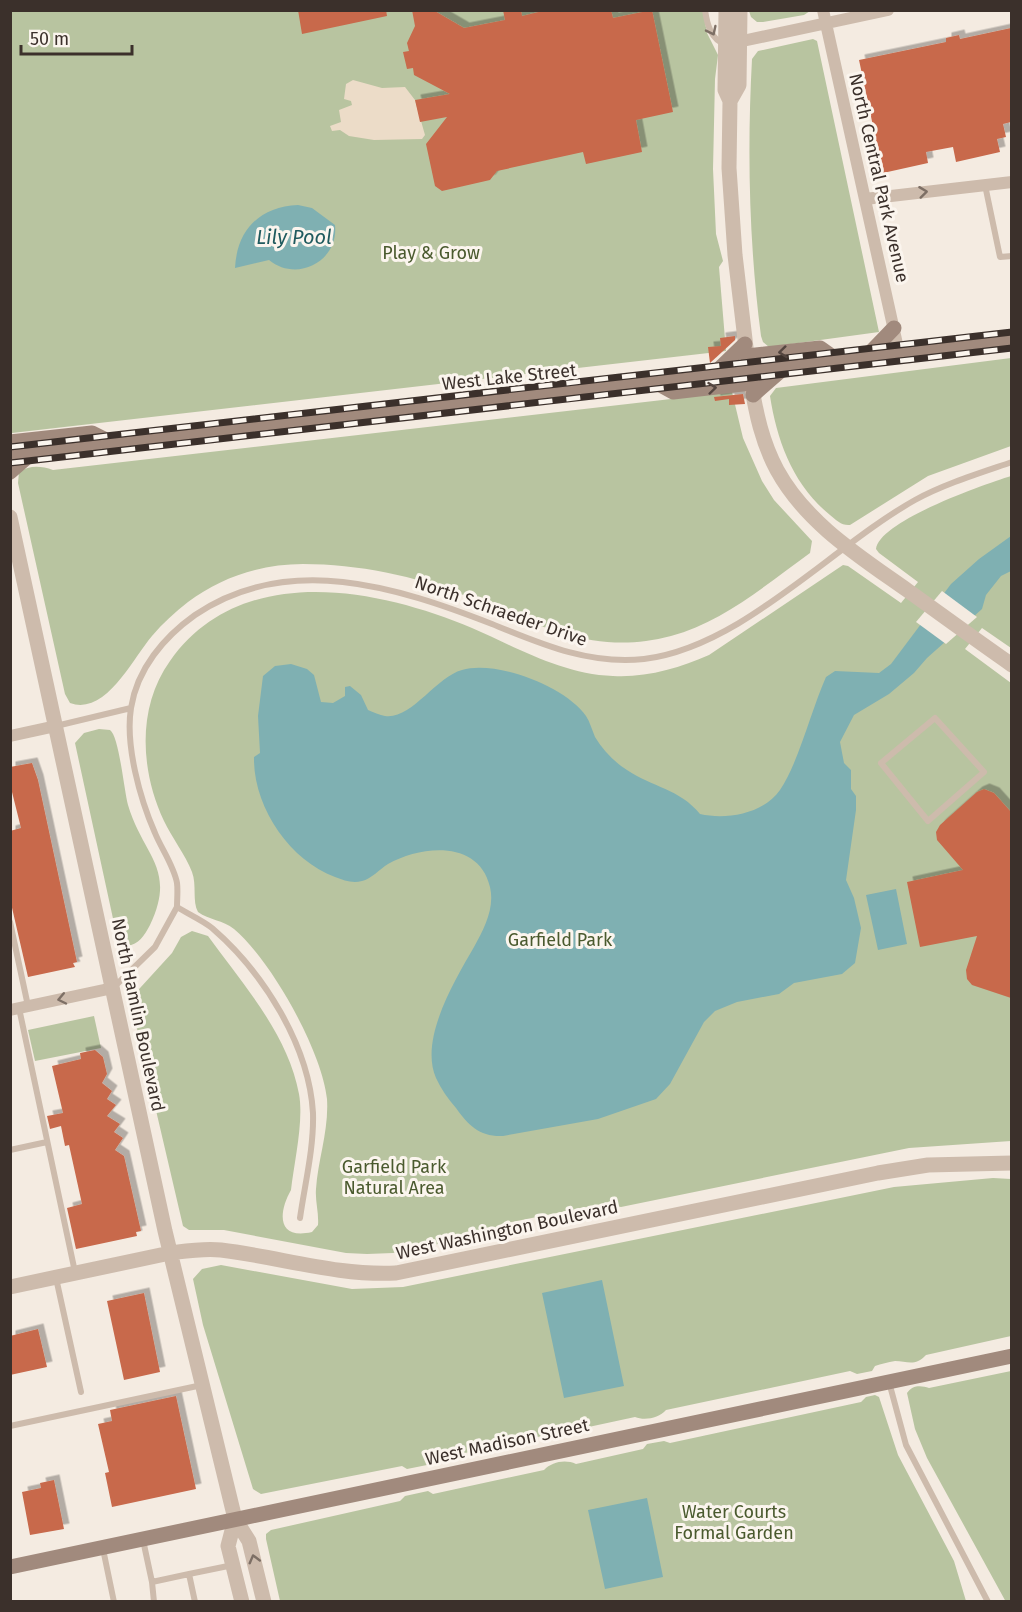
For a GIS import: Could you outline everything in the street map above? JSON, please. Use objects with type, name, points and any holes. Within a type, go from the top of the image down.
[{"type":"main road","points":[[866,357],[894,328]]},
{"type":"main road","name":"West Lake Street","points":[[10,453],[1011,340]]},
{"type":"main road","points":[[653,381],[673,392],[820,348],[837,360]]},
{"type":"main road","points":[[714,374],[786,366]]},
{"type":"main road","points":[[10,442],[92,433],[110,442]]},
{"type":"main road","points":[[10,472],[34,451]]},
{"type":"main road","name":"West Madison Street","points":[[10,1568],[1011,1356]]},
{"type":"street","points":[[726,10],[739,86],[730,101],[729,168],[735,255],[749,370],[765,443],[777,470],[810,515],[846,547],[1011,665]]},
{"type":"street","points":[[733,43],[740,10]]},
{"type":"street","name":"North Central Park Avenue","points":[[823,10],[899,353]]},
{"type":"street","points":[[733,43],[888,10]]},
{"type":"street","points":[[865,199],[1011,182]]},
{"type":"street","name":"North Hamlin Boulevard","points":[[10,517],[170,1253],[235,1520]]},
{"type":"street","points":[[10,736],[56,726]]},
{"type":"street","points":[[19,1008],[113,988]]},
{"type":"street","name":"West Washington Boulevard","points":[[10,1287],[170,1253],[219,1250],[355,1273],[396,1273],[878,1173],[928,1165],[1011,1163]]},
{"type":"street","points":[[235,1520],[228,1546],[242,1602]]},
{"type":"street","points":[[235,1520],[249,1541],[264,1602]]},
{"type":"lane","points":[[705,10],[710,32],[718,42],[733,43]]},
{"type":"lane","points":[[985,185],[1000,257],[1011,256]]},
{"type":"lane","name":"North Schraeder Drive","points":[[131,708],[143,674],[157,648],[174,631],[212,604],[240,591],[267,584],[300,580],[350,581],[432,601],[559,650],[591,658],[646,659],[701,642],[752,614],[917,499],[1011,462]]},
{"type":"lane","points":[[56,726],[131,708],[137,781],[154,831],[177,881],[177,907],[155,947],[113,988]]},
{"type":"lane","points":[[935,718],[984,772],[928,821],[881,763],[935,718]]},
{"type":"lane","points":[[177,907],[211,927],[238,955],[281,1013],[305,1063],[313,1115],[311,1148],[300,1218]]},
{"type":"lane","points":[[10,922],[19,1008],[76,1273]]},
{"type":"lane","points":[[10,1150],[47,1142]]},
{"type":"lane","points":[[55,1278],[81,1392]]},
{"type":"lane","points":[[889,1381],[906,1445],[988,1602]]},
{"type":"lane","points":[[10,1426],[202,1385]]},
{"type":"lane","points":[[142,1539],[154,1602]]},
{"type":"lane","points":[[103,1548],[114,1602]]},
{"type":"lane","points":[[152,1582],[233,1565]]},
{"type":"lane","points":[[189,1574],[195,1602]]},
{"type":"green space","points":[[749,10],[810,11],[804,15],[757,22],[751,17]]},
{"type":"green space","name":"Play & Grow","points":[[11,11],[703,11],[707,33],[718,55],[715,79],[713,169],[716,234],[723,261],[719,267],[726,351],[12,433]]},
{"type":"green space","points":[[813,39],[817,41],[879,332],[769,347],[763,342],[761,336],[752,232],[749,163],[752,59],[758,51]]},
{"type":"green space","points":[[1011,358],[1011,446],[928,476],[850,525],[839,522],[817,503],[797,476],[782,446],[770,396],[776,388]]},
{"type":"green space","points":[[732,392],[743,438],[762,481],[774,500],[812,541],[810,553],[744,601],[690,630],[642,641],[590,640],[541,626],[447,589],[386,572],[344,566],[303,564],[272,566],[228,579],[188,602],[156,631],[117,683],[95,701],[83,705],[70,703],[65,694],[18,483],[19,472],[27,468],[53,470]]},
{"type":"green space","name":"Garfield Park","points":[[1011,476],[1011,648],[982,628],[965,649],[1011,683],[1011,1141],[909,1148],[621,1207],[602,1204],[507,1223],[498,1232],[393,1253],[346,1253],[224,1230],[189,1230],[183,1226],[130,999],[172,953],[181,937],[192,931],[208,936],[262,1010],[285,1051],[293,1072],[299,1094],[299,1129],[291,1190],[283,1216],[284,1223],[292,1232],[312,1232],[318,1225],[316,1189],[327,1111],[323,1079],[316,1057],[278,984],[248,943],[234,929],[198,912],[192,872],[164,821],[150,781],[146,739],[147,718],[152,698],[159,679],[170,661],[199,629],[233,608],[271,596],[311,592],[352,594],[394,602],[434,614],[472,628],[541,659],[576,670],[613,676],[650,674],[709,655],[843,565],[848,566],[901,603],[918,582],[879,553],[876,549],[882,538],[895,527],[935,505]]},
{"type":"green space","points":[[99,729],[110,730],[113,734],[119,752],[128,805],[159,875],[160,889],[157,906],[150,925],[141,939],[127,946],[117,937],[75,743],[84,733]]},
{"type":"green space","points":[[94,1016],[101,1048],[35,1061],[28,1030]]},
{"type":"green space","points":[[993,1178],[1011,1179],[1011,1336],[926,1355],[915,1362],[895,1361],[875,1366],[872,1371],[857,1374],[850,1371],[666,1410],[652,1418],[635,1417],[570,1431],[557,1438],[542,1436],[438,1459],[432,1464],[407,1469],[402,1466],[261,1494],[253,1489],[203,1325],[193,1279],[202,1269],[221,1265],[352,1289],[403,1287],[894,1187]]},
{"type":"green space","points":[[1011,1371],[1012,1601],[1006,1602],[927,1458],[915,1429],[907,1393],[911,1388],[917,1386],[929,1388]]},
{"type":"green space","name":"Water Courts Formal Garden","points":[[875,1395],[879,1397],[898,1455],[954,1561],[966,1601],[280,1601],[266,1539],[266,1534],[271,1530],[400,1501],[405,1496],[428,1491],[433,1494],[544,1470],[559,1462],[576,1464],[643,1449],[647,1444],[664,1441],[670,1443],[861,1402],[866,1397]]},
{"type":"shaded area","points":[[353,80],[382,88],[405,87],[415,100],[425,135],[422,139],[374,140],[349,136],[340,130],[332,131],[330,126],[341,122],[339,110],[352,105],[351,101],[344,99],[346,84]]},
{"type":"water","name":"Lily Pool","points":[[298,205],[312,208],[335,225],[330,249],[323,258],[303,269],[280,267],[269,260],[235,268],[240,242],[253,223],[272,210]]},
{"type":"water","points":[[1011,536],[1011,571],[1001,576],[986,595],[982,609],[889,694],[854,715],[840,742],[844,763],[851,770],[851,789],[856,796],[846,880],[854,898],[861,928],[855,963],[842,974],[794,983],[779,994],[737,1002],[715,1011],[704,1022],[670,1084],[656,1099],[598,1119],[503,1136],[488,1135],[471,1125],[450,1101],[436,1078],[432,1063],[432,1046],[449,993],[488,918],[491,895],[484,872],[474,861],[462,854],[432,851],[402,858],[388,864],[365,880],[351,882],[318,869],[303,858],[277,829],[267,812],[255,776],[254,757],[260,753],[258,716],[263,676],[275,666],[291,664],[307,669],[314,675],[321,702],[333,703],[345,696],[345,687],[350,686],[361,695],[368,710],[385,716],[404,711],[452,674],[462,670],[476,668],[511,672],[547,686],[576,705],[586,716],[602,747],[613,759],[636,776],[684,799],[700,814],[721,816],[743,813],[764,805],[773,798],[787,779],[826,677],[835,671],[879,673],[891,664],[951,584],[979,559]]},
{"type":"water","points":[[896,889],[907,944],[878,950],[866,895]]},
{"type":"water","points":[[602,1280],[624,1386],[564,1398],[542,1293]]},
{"type":"water","points":[[647,1498],[663,1577],[605,1589],[588,1510]]},
{"type":"pier","points":[[942,591],[977,617],[946,644],[916,622]]},
{"type":"building","points":[[298,10],[386,10],[387,16],[302,34]]},
{"type":"building","points":[[412,10],[433,10],[464,28],[505,20],[503,10],[521,10],[522,16],[547,10],[611,10],[613,18],[652,10],[673,112],[636,120],[642,152],[586,164],[583,152],[497,171],[490,180],[442,191],[435,186],[426,144],[447,117],[420,122],[415,100],[450,94],[414,75],[413,68],[407,69],[403,52],[409,51],[407,43],[415,26]]},
{"type":"building","points":[[1011,28],[1011,122],[1003,124],[1006,137],[997,139],[1000,152],[956,162],[953,147],[926,152],[928,163],[883,173],[859,60],[946,42],[946,38],[959,35],[960,39]]},
{"type":"building","points":[[735,336],[735,340],[710,363],[708,347],[721,346],[720,338]]},
{"type":"building","points":[[743,394],[745,404],[729,405],[729,399],[715,401],[714,397]]},
{"type":"building","points":[[32,763],[38,780],[77,962],[73,963],[75,967],[28,977],[10,899],[10,831],[21,828],[10,784],[10,767]]},
{"type":"building","points":[[984,789],[994,793],[1011,812],[1011,998],[972,985],[967,979],[966,970],[977,936],[920,947],[907,882],[963,870],[937,840],[936,832],[940,825],[977,792]]},
{"type":"building","points":[[95,1050],[103,1057],[107,1074],[102,1083],[112,1091],[107,1099],[116,1105],[107,1116],[120,1124],[114,1132],[123,1138],[115,1150],[124,1156],[141,1231],[136,1232],[137,1236],[76,1249],[67,1208],[82,1204],[69,1145],[65,1146],[61,1126],[50,1129],[47,1116],[63,1113],[52,1066],[81,1059],[80,1053]]},
{"type":"building","points":[[144,1293],[160,1372],[124,1380],[107,1301]]},
{"type":"building","points":[[38,1329],[47,1367],[10,1375],[10,1336]]},
{"type":"building","points":[[176,1396],[196,1489],[112,1507],[105,1473],[109,1472],[98,1424],[112,1421],[110,1410]]},
{"type":"building","points":[[54,1480],[64,1529],[30,1535],[22,1492],[41,1488],[40,1483]]},
{"type":"railway","points":[[10,447],[1012,332]]},
{"type":"railway","points":[[10,463],[1012,348]]},
{"type":"park label","name":"Garfield Park Natural Area","points":[[394,1177]]}]
